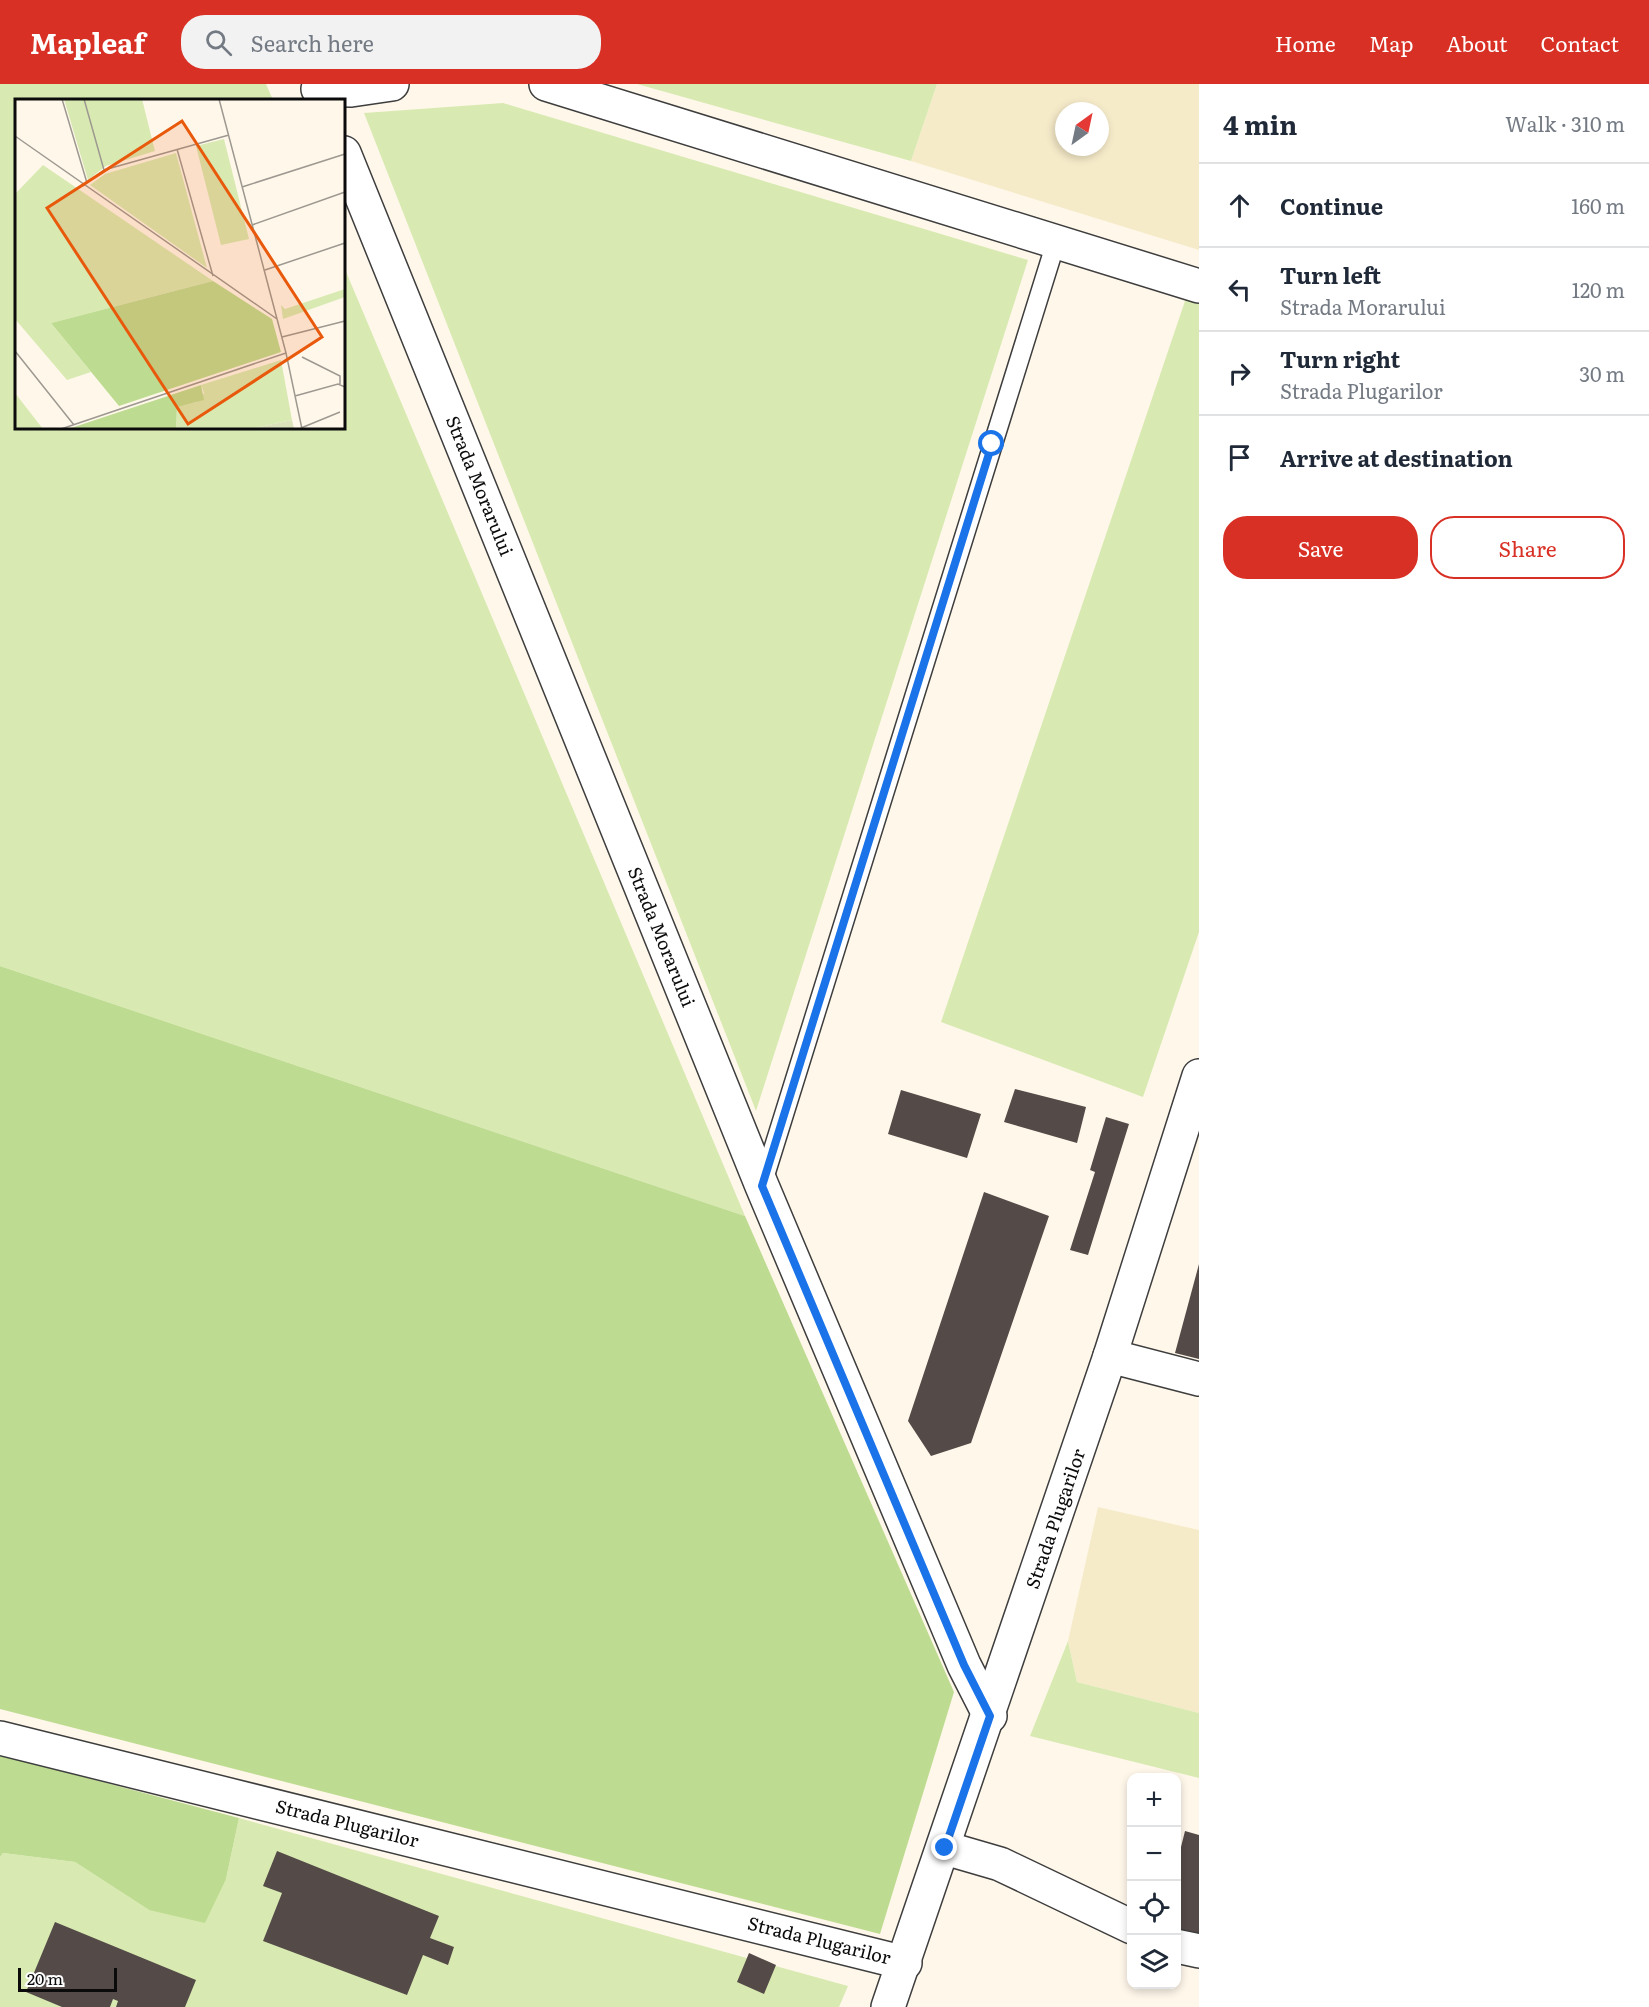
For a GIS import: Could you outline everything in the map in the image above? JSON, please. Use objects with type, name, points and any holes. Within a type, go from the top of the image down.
[{"type":"street","points":[[332,89],[393,84]]},
{"type":"street","points":[[546,84],[1199,286]]},
{"type":"street","name":"Strada Morarului","points":[[345,155],[762,1186],[959,1654],[990,1716]]},
{"type":"street","name":"Strada Plugarilor","points":[[0,1738],[905,1963],[1110,1356],[1199,1076]]},
{"type":"street","points":[[1110,1356],[1199,1379]]},
{"type":"street","points":[[945,1848],[1000,1864],[1127,1925]]},
{"type":"street","points":[[1181,1947],[1199,1951]]},
{"type":"street","points":[[888,2007],[905,1963]]},
{"type":"lane","points":[[762,1186],[1056,242]]},
{"type":"shaded area","points":[[937,84],[1199,84],[1199,250],[911,161]]},
{"type":"shaded area","points":[[1098,1507],[1199,1530],[1199,1713],[1077,1682],[1068,1641]]},
{"type":"green space","points":[[0,84],[266,84],[273,99],[15,99],[15,429],[345,429],[345,269],[745,1216],[0,966]]},
{"type":"green space","points":[[637,84],[937,84],[911,161]]},
{"type":"green space","points":[[503,103],[1028,260],[756,1111],[364,113]]},
{"type":"green space","points":[[1186,298],[1199,302],[1199,932],[1143,1097],[941,1022]]},
{"type":"green space","points":[[0,966],[745,1216],[954,1692],[880,1934],[0,1709]]},
{"type":"green space","points":[[1068,1641],[1077,1682],[1199,1713],[1199,1778],[1181,1773],[1030,1736]]},
{"type":"green space","points":[[0,1755],[239,1818],[226,1879],[205,1923],[149,1910],[75,1862],[3,1853],[0,1857]]},
{"type":"green space","points":[[239,1818],[848,1986],[839,2007],[0,2007],[0,1857],[3,1853],[75,1862],[149,1910],[226,1879]]},
{"type":"building","points":[[1015,1089],[1086,1107],[1077,1143],[1004,1122]]},
{"type":"building","points":[[901,1090],[981,1114],[967,1158],[888,1134]]},
{"type":"building","points":[[1106,1117],[1129,1124],[1088,1255],[1070,1250],[1095,1172],[1090,1170]]},
{"type":"building","points":[[984,1192],[1049,1216],[971,1443],[931,1456],[908,1421]]},
{"type":"building","points":[[1199,1264],[1199,1359],[1175,1353]]},
{"type":"building","points":[[1185,1831],[1199,1835],[1199,1941],[1181,1936],[1181,1847]]},
{"type":"building","points":[[277,1851],[439,1916],[430,1938],[454,1947],[448,1965],[423,1955],[407,1995],[263,1941],[282,1893],[263,1886]]},
{"type":"building","points":[[55,1922],[196,1980],[185,2007],[116,2007],[118,2001],[113,1999],[110,2007],[62,2007],[26,1992]]},
{"type":"building","points":[[749,1953],[776,1965],[764,1994],[737,1982]]},
{"type":"route","points":[[945,1848],[990,1716],[964,1665],[762,1186],[992,444]]}]
